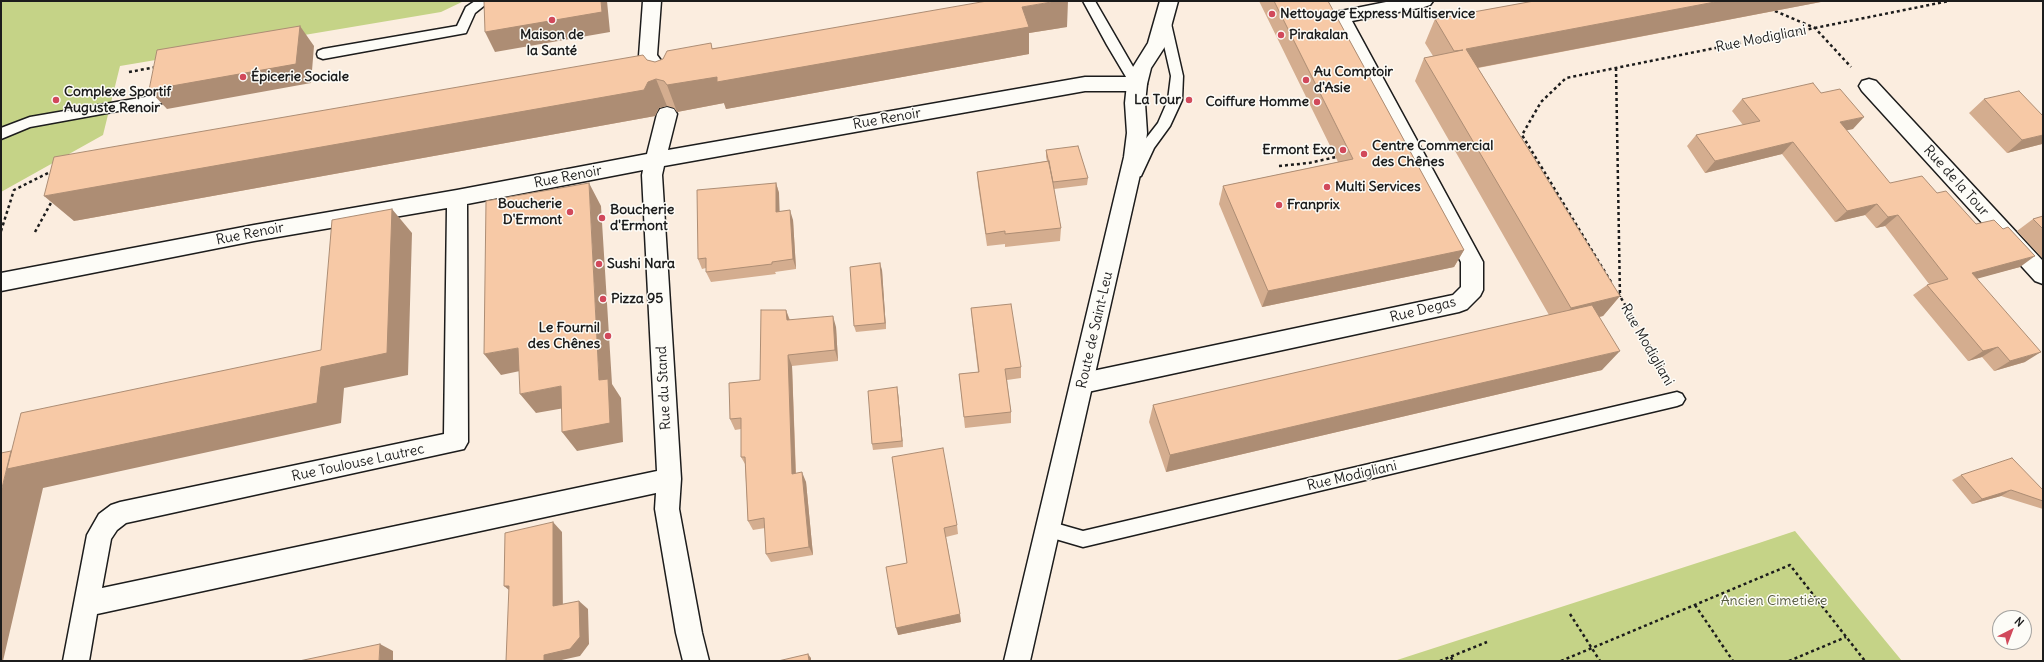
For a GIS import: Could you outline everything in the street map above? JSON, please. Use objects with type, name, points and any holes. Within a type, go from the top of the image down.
[{"type":"street","points":[[652,1],[640,57],[665,80]]},
{"type":"street","name":"Rue Degas","points":[[1083,383],[1460,304],[1472,290],[1472,262],[1341,17],[1424,1]]},
{"type":"street","name":"Route de Saint-Leu","points":[[1017,661],[1083,383],[1126,193],[1137,138],[1137,121],[1134,103],[1137,84],[1142,67],[1157,45],[1167,10]]},
{"type":"street","name":"Rue Renoir","points":[[1,282],[254,233],[457,198],[655,160],[1085,84],[1137,84]]},
{"type":"street","name":"Rue de la Tour","points":[[1869,86],[2043,274]]},
{"type":"street","name":"Rue du Stand","points":[[667,114],[652,174],[669,479],[668,509],[689,633],[696,661]]},
{"type":"street","name":"Rue Toulouse Lautrec","points":[[76,661],[99,535],[108,522],[120,513],[456,442],[457,198]]},
{"type":"street","points":[[87,604],[669,479]]},
{"type":"lane","points":[[324,54],[462,30],[470,10],[484,1]]},
{"type":"lane","points":[[1089,1],[1111,42],[1137,84]]},
{"type":"lane","points":[[1126,193],[1149,145],[1163,126],[1175,100],[1177,76],[1167,10]]},
{"type":"lane","points":[[1,134],[17,126],[30,122],[157,100]]},
{"type":"lane","name":"Rue Modigliani","points":[[1048,529],[1083,539],[1677,399]]},
{"type":"path","name":"Rue Modigliani","points":[[1612,284],[1522,135],[1541,102],[1566,78],[1949,1]]},
{"type":"path","points":[[1775,11],[1815,28],[1869,86]]},
{"type":"path","points":[[129,72],[161,66]]},
{"type":"path","points":[[1616,68],[1620,297]]},
{"type":"path","points":[[1279,166],[1336,157]]},
{"type":"path","points":[[1,231],[14,190],[55,170]]},
{"type":"path","points":[[35,232],[54,199]]},
{"type":"path","name":"Rue Modigliani","points":[[1616,290],[1665,371],[1677,399]]},
{"type":"path","points":[[1561,661],[1790,565],[1865,661]]},
{"type":"path","points":[[1695,605],[1734,661]]},
{"type":"path","points":[[1570,614],[1600,661]]},
{"type":"path","points":[[1789,661],[1846,637]]},
{"type":"path","points":[[1440,661],[1487,642]]},
{"type":"path","points":[[1451,657],[1453,661]]},
{"type":"green space","name":"Complexe Sportif Auguste Renoir","points":[[1,1],[464,1],[441,12],[120,66],[103,135],[1,192]]},
{"type":"green space","name":"Ancien Cimetière","points":[[1795,531],[1902,661],[1394,661],[1759,543]]},
{"type":"building","points":[[484,1],[601,1],[602,12],[485,32]]},
{"type":"building","points":[[987,1],[1057,1],[1022,7],[1029,27],[717,82],[717,77],[667,85],[664,81],[656,79],[648,82],[644,90],[44,196],[54,157],[643,55],[647,60],[655,62],[663,59],[667,51],[711,43],[712,49]]},
{"type":"building","name":"Centre Commercial des Chênes","points":[[1274,1],[1328,1],[1464,250],[1268,291],[1223,186],[1353,159]]},
{"type":"building","points":[[1534,1],[1720,1],[1466,49],[1620,296],[1571,308],[1424,58],[1463,50],[1454,51],[1435,19]]},
{"type":"building","points":[[300,26],[296,64],[149,90],[157,50]]},
{"type":"building","points":[[1813,83],[1821,93],[1840,89],[1864,117],[1840,122],[1890,183],[1922,176],[1937,193],[1946,191],[1976,224],[1994,220],[2003,229],[2008,227],[2035,256],[1972,273],[2041,352],[2010,361],[1998,347],[1983,351],[1927,285],[1948,279],[1898,215],[1888,217],[1877,204],[1847,211],[1793,142],[1715,161],[1696,135],[1760,121],[1742,99]]},
{"type":"building","points":[[2019,91],[2043,116],[2043,135],[2022,140],[1984,99]]},
{"type":"building","points":[[1078,146],[1088,178],[1053,182],[1046,150]]},
{"type":"building","points":[[1049,161],[1061,228],[1005,234],[1005,231],[986,234],[977,172]]},
{"type":"building","points":[[589,183],[599,380],[608,379],[610,423],[562,432],[561,386],[520,394],[518,348],[484,354],[486,201]]},
{"type":"building","points":[[776,183],[776,212],[790,210],[793,259],[772,262],[772,264],[706,272],[706,258],[698,259],[697,190]]},
{"type":"building","points":[[392,209],[387,353],[321,367],[317,403],[7,469],[21,413],[321,350],[332,220]]},
{"type":"building","points":[[2043,216],[2043,229],[2033,219]]},
{"type":"building","points":[[880,263],[885,323],[854,326],[850,267]]},
{"type":"building","points":[[1011,304],[1021,367],[1005,369],[1011,412],[964,417],[959,374],[979,372],[971,308]]},
{"type":"building","points":[[1592,305],[1620,351],[1170,455],[1153,405]]},
{"type":"building","points":[[761,310],[786,310],[787,320],[833,316],[835,350],[788,355],[792,474],[802,472],[809,547],[766,554],[764,518],[748,521],[745,457],[741,457],[741,418],[730,419],[729,383],[760,380]]},
{"type":"building","points":[[897,387],[902,441],[872,444],[868,391]]},
{"type":"building","points":[[943,448],[957,525],[944,528],[960,614],[896,628],[886,567],[907,563],[892,457]]},
{"type":"building","points":[[11,451],[1,492],[1,453]]},
{"type":"building","points":[[2012,458],[2043,490],[2043,501],[2011,490],[1982,499],[1961,475]]},
{"type":"building","points":[[553,522],[553,606],[579,601],[580,637],[570,649],[544,655],[544,661],[506,661],[509,586],[504,586],[505,533]]},
{"type":"building","points":[[380,644],[379,661],[299,661]]},
{"type":"building","points":[[808,654],[809,661],[778,661]]},
{"type":"place","name":"Nettoyage Express Multiservice","points":[[1272,14]]},
{"type":"place","name":"Maison de la Santé","points":[[552,20]]},
{"type":"place","name":"Pirakalan","points":[[1281,35]]},
{"type":"place","name":"Épicerie Sociale","points":[[243,77]]},
{"type":"place","name":"Au Comptoir d'Asie","points":[[1306,80]]},
{"type":"place","name":"Complexe Sportif Auguste Renoir","points":[[56,100]]},
{"type":"place","name":"La Tour","points":[[1189,100]]},
{"type":"place","name":"Coiffure Homme","points":[[1317,102]]},
{"type":"place","name":"Ermont Exo","points":[[1343,150]]},
{"type":"place","name":"Centre Commercial des Chênes","points":[[1364,154]]},
{"type":"place","name":"Multi Services","points":[[1327,187]]},
{"type":"place","name":"Franprix","points":[[1279,205]]},
{"type":"place","name":"Boucherie D'Ermont","points":[[570,212]]},
{"type":"place","name":"Boucherie d'Ermont","points":[[602,218]]},
{"type":"place","name":"Sushi Nara","points":[[599,264]]},
{"type":"place","name":"Pizza 95","points":[[603,299]]},
{"type":"place","name":"Le Fournil des Chênes","points":[[608,336]]}]
